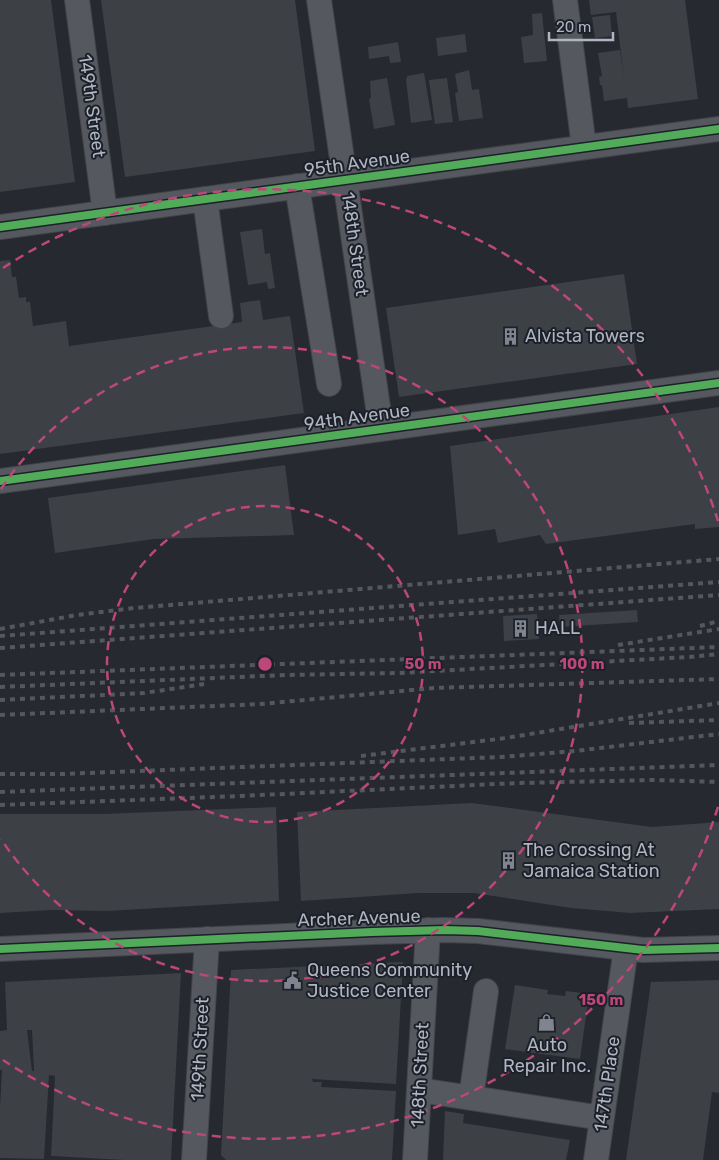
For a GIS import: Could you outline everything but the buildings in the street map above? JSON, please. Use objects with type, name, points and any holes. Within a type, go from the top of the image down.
[{"type":"street","name":"149th Street","points":[[77,0],[105,213]]},
{"type":"street","name":"148th Street","points":[[320,0],[381,428]]},
{"type":"street","points":[[565,0],[584,147]]},
{"type":"street","name":"95th Avenue","points":[[0,227],[719,129]]},
{"type":"street","points":[[297,186],[329,384]]},
{"type":"street","points":[[205,199],[221,316]]},
{"type":"street","name":"94th Avenue","points":[[0,481],[719,383]]},
{"type":"street","name":"148th Street","points":[[415,1160],[428,930]]},
{"type":"street","name":"Archer Avenue","points":[[0,949],[428,930],[478,931],[657,950],[719,948]]},
{"type":"street","name":"149th Street","points":[[194,1160],[207,939]]},
{"type":"street","name":"147th Place","points":[[596,1160],[626,948]]},
{"type":"street","points":[[471,1098],[486,991]]},
{"type":"street","points":[[419,1090],[602,1118]]},
{"type":"railway","points":[[0,629],[77,615],[134,608],[719,559]]},
{"type":"railway","points":[[0,636],[719,582]]},
{"type":"railway","points":[[0,648],[719,595]]},
{"type":"railway","points":[[700,626],[719,621]]},
{"type":"railway","points":[[618,645],[719,629]]},
{"type":"railway","points":[[0,675],[719,647]]},
{"type":"railway","points":[[0,687],[286,675],[399,673],[719,654]]},
{"type":"railway","points":[[0,715],[261,704],[434,688],[719,679]]},
{"type":"railway","points":[[0,700],[144,693],[204,684]]},
{"type":"railway","points":[[361,756],[506,738],[719,703]]},
{"type":"railway","points":[[629,723],[719,720]]},
{"type":"railway","points":[[0,774],[62,774],[501,757],[575,751],[719,734]]},
{"type":"railway","points":[[0,792],[719,765]]},
{"type":"railway","points":[[0,805],[518,783],[655,780],[719,782]]},
{"type":"cycle path","points":[[0,227],[719,129]]},
{"type":"cycle path","points":[[0,481],[719,383]]},
{"type":"cycle path","points":[[0,949],[445,930],[478,931],[643,950],[719,948]]},
{"type":"place","name":"Alvista Towers","points":[[511,336]]},
{"type":"place","name":"HALL","points":[[521,628]]},
{"type":"place","name":"The Crossing At Jamaica Station","points":[[509,860]]},
{"type":"place","name":"Queens Community Justice Center","points":[[293,980]]},
{"type":"place","name":"Auto Repair Inc.","points":[[547,1022]]}]
